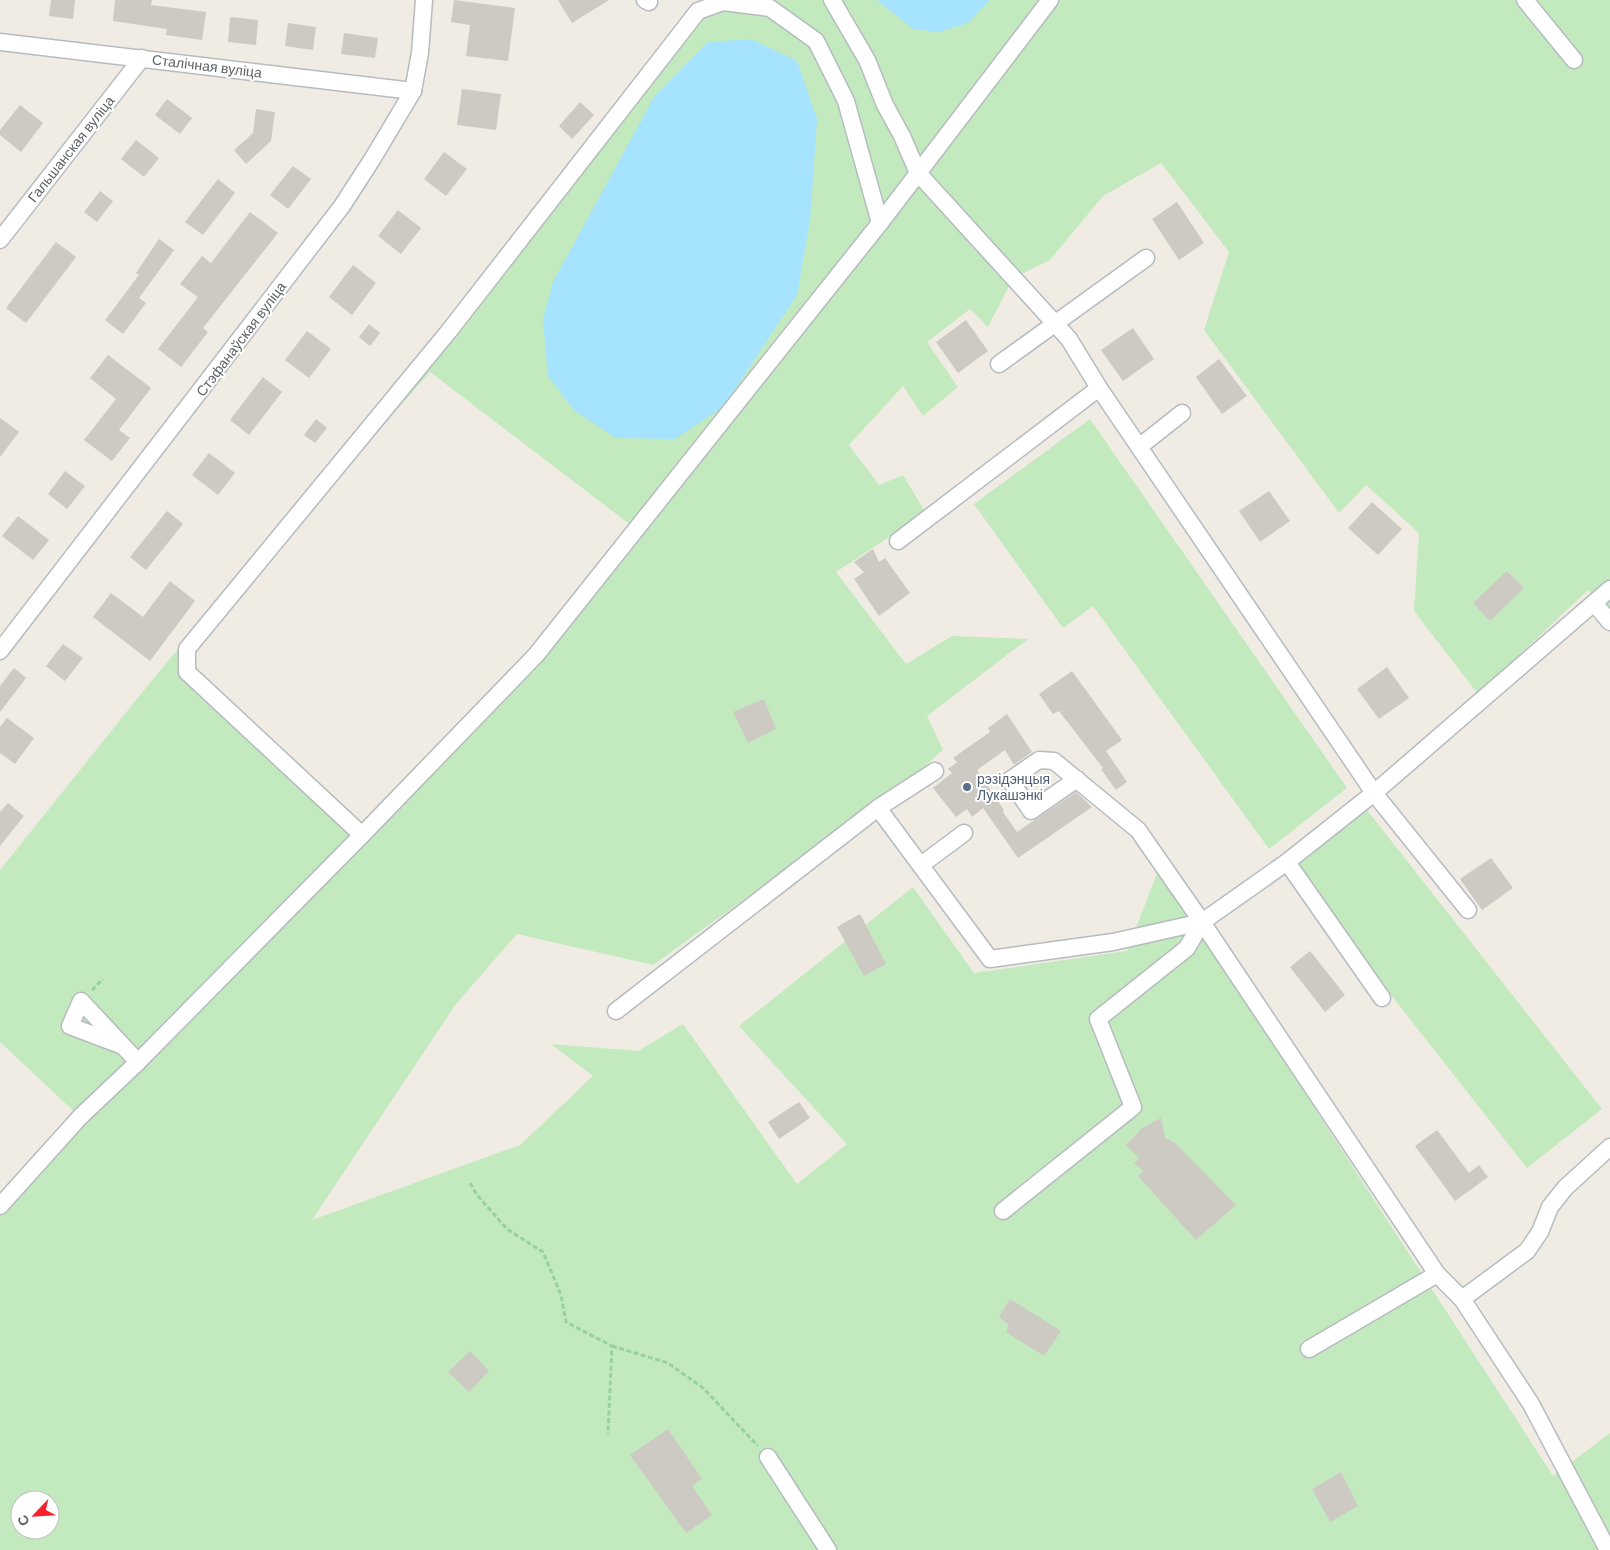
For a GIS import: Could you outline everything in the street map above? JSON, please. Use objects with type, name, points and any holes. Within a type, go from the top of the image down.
[{"type":"street","name":"Стэфанаўская вуліца","points":[[0,651],[342,206],[374,158],[413,90],[420,54],[424,0]]},
{"type":"street","points":[[832,0],[867,60],[885,105],[902,136],[918,173],[1068,340],[1374,793],[1468,910]]},
{"type":"street","points":[[0,1206],[80,1117],[138,1062],[536,655],[880,223],[1050,0]]},
{"type":"street","points":[[1526,0],[1574,60]]},
{"type":"street","points":[[362,835],[187,672],[187,649],[449,331],[702,5],[723,2],[770,8],[816,41],[846,101],[880,223]]},
{"type":"street","name":"Сталічная вуліца","points":[[0,42],[413,90]]},
{"type":"street","name":"Гальшанская вуліца","points":[[0,240],[142,58]]},
{"type":"street","points":[[999,364],[1146,258]]},
{"type":"street","points":[[898,541],[1099,388]]},
{"type":"street","points":[[1139,447],[1182,413]]},
{"type":"street","points":[[878,808],[990,959],[1113,942],[1202,922],[1287,862],[1374,793],[1610,589]]},
{"type":"street","points":[[1594,603],[1610,622]]},
{"type":"street","points":[[616,1011],[878,808],[935,771]]},
{"type":"street","points":[[1077,780],[1138,830],[1202,922],[1437,1274],[1462,1299],[1531,1404],[1608,1550]]},
{"type":"street","points":[[921,865],[964,833]]},
{"type":"street","points":[[1287,862],[1382,998]]},
{"type":"street","points":[[1003,1211],[1133,1107],[1098,1019],[1187,948],[1202,922]]},
{"type":"street","points":[[123,1046],[138,1062]]},
{"type":"street","points":[[1462,1299],[1527,1252],[1540,1232],[1550,1207],[1565,1188],[1610,1147]]},
{"type":"street","points":[[1309,1349],[1437,1274]]},
{"type":"street","points":[[768,1457],[828,1550]]},
{"type":"path","points":[[470,1183],[477,1195],[507,1229],[543,1252],[561,1295],[566,1322],[612,1346],[668,1363],[703,1388],[768,1457]]},
{"type":"path","points":[[608,1434],[612,1346]]},
{"type":"green space","points":[[701,0],[1610,0],[1610,615],[1588,590],[1478,694],[1414,611],[1419,533],[1366,485],[1339,513],[1204,330],[1229,252],[1161,163],[1103,196],[1050,260],[1013,278],[988,327],[970,309],[927,342],[958,387],[923,416],[903,386],[849,445],[879,485],[903,475],[926,513],[836,572],[906,664],[952,636],[1028,639],[927,716],[943,750],[901,787],[653,965],[517,934],[456,1004],[312,1220],[520,1145],[593,1076],[551,1044],[638,1051],[683,1024],[797,1184],[847,1144],[739,1026],[913,887],[974,973],[1127,951],[1159,868],[1553,1476],[1610,1433],[1610,1550],[0,1550],[0,1206],[80,1117],[0,1042],[0,870],[144,690],[434,343]],"holes":[[[430,372],[636,529],[536,655],[363,835],[187,672],[187,649]]]},
{"type":"green space","points":[[1090,419],[1347,788],[1269,849],[1093,606],[1063,628],[974,504]]},
{"type":"green space","points":[[1367,810],[1602,1109],[1527,1168],[1292,869]]},
{"type":"water","points":[[877,0],[990,0],[968,23],[939,32],[913,29]]},
{"type":"water","points":[[751,39],[797,61],[817,119],[810,220],[797,295],[723,407],[675,439],[616,438],[574,410],[548,376],[543,320],[553,282],[654,97],[708,42]]},
{"type":"building","points":[[51,0],[75,0],[73,19],[49,16]]},
{"type":"building","points":[[115,0],[152,0],[151,5],[206,12],[202,40],[166,35],[167,29],[113,21]]},
{"type":"building","points":[[454,0],[515,8],[508,61],[466,56],[470,25],[451,22]]},
{"type":"building","points":[[558,0],[609,0],[572,23]]},
{"type":"building","points":[[230,17],[258,20],[256,45],[228,42]]},
{"type":"building","points":[[288,23],[316,27],[313,50],[285,46]]},
{"type":"building","points":[[344,33],[378,38],[375,58],[341,54]]},
{"type":"building","points":[[462,89],[501,94],[496,130],[457,125]]},
{"type":"building","points":[[167,99],[192,118],[180,134],[155,115]]},
{"type":"building","points":[[580,102],[594,115],[572,139],[559,126]]},
{"type":"building","points":[[20,105],[43,123],[21,152],[0,135],[0,130]]},
{"type":"building","points":[[256,109],[275,112],[271,141],[246,164],[234,150],[253,133]]},
{"type":"building","points":[[136,140],[159,158],[144,177],[121,159]]},
{"type":"building","points":[[444,152],[467,169],[446,196],[424,179]]},
{"type":"building","points":[[293,166],[311,179],[288,209],[270,195]]},
{"type":"building","points":[[218,179],[235,193],[203,235],[185,222]]},
{"type":"building","points":[[100,191],[113,201],[97,222],[84,212]]},
{"type":"building","points":[[1177,202],[1204,243],[1179,260],[1152,219]]},
{"type":"building","points":[[398,210],[421,228],[401,254],[378,236]]},
{"type":"building","points":[[250,212],[278,233],[203,328],[208,332],[181,367],[158,349],[198,297],[180,284],[202,256],[211,263]]},
{"type":"building","points":[[159,239],[174,250],[139,298],[146,303],[123,334],[105,320],[139,275],[136,273]]},
{"type":"building","points":[[56,242],[76,257],[26,323],[6,308]]},
{"type":"building","points":[[353,265],[376,283],[352,315],[329,297]]},
{"type":"building","points":[[966,320],[988,351],[958,373],[936,342]]},
{"type":"building","points":[[369,324],[380,333],[370,346],[359,337]]},
{"type":"building","points":[[1133,328],[1154,359],[1123,381],[1101,350]]},
{"type":"building","points":[[307,331],[331,349],[309,378],[285,360]]},
{"type":"building","points":[[108,355],[151,388],[119,430],[130,438],[112,461],[84,440],[116,399],[90,378]]},
{"type":"building","points":[[1219,359],[1247,396],[1222,414],[1196,377]]},
{"type":"building","points":[[263,377],[282,392],[249,435],[230,420]]},
{"type":"building","points":[[0,418],[19,432],[0,457]]},
{"type":"building","points":[[316,419],[327,428],[315,443],[304,435]]},
{"type":"building","points":[[209,453],[235,473],[218,495],[192,475]]},
{"type":"building","points":[[65,471],[85,486],[67,509],[48,494]]},
{"type":"building","points":[[1269,491],[1290,521],[1260,542],[1239,511]]},
{"type":"building","points":[[1372,502],[1402,529],[1378,555],[1348,528]]},
{"type":"building","points":[[167,511],[183,524],[146,570],[130,557]]},
{"type":"building","points":[[18,516],[49,540],[33,560],[2,536]]},
{"type":"building","points":[[873,549],[879,562],[885,558],[910,593],[879,616],[854,579],[864,572],[854,562]]},
{"type":"building","points":[[1507,571],[1524,588],[1490,621],[1473,603]]},
{"type":"building","points":[[170,581],[195,601],[150,661],[93,617],[111,593],[143,617]]},
{"type":"building","points":[[63,644],[83,658],[65,681],[46,666]]},
{"type":"building","points":[[1387,667],[1409,698],[1379,719],[1357,689]]},
{"type":"building","points":[[14,668],[26,678],[0,712],[0,686]]},
{"type":"building","points":[[1072,671],[1122,740],[1106,751],[1127,782],[1116,790],[1101,769],[1103,768],[1059,711],[1053,714],[1039,694]]},
{"type":"building","points":[[764,699],[776,729],[748,743],[733,712]]},
{"type":"building","points":[[1007,714],[1032,752],[1014,765],[1005,750],[977,770],[1017,832],[1076,792],[1092,807],[1018,858],[983,808],[972,817],[967,809],[956,817],[933,788],[952,773],[948,769],[957,762],[953,758],[990,732],[988,728]]},
{"type":"building","points":[[7,718],[34,738],[15,764],[0,753],[0,727]]},
{"type":"building","points":[[8,803],[24,816],[0,846],[0,812]]},
{"type":"building","points":[[1491,858],[1513,888],[1482,910],[1460,879]]},
{"type":"building","points":[[860,914],[886,964],[864,976],[837,927]]},
{"type":"building","points":[[1310,951],[1345,995],[1325,1012],[1290,967]]},
{"type":"building","points":[[799,1102],[810,1118],[779,1139],[768,1122]]},
{"type":"building","points":[[1161,1118],[1165,1138],[1175,1143],[1236,1205],[1196,1240],[1138,1176],[1144,1171],[1134,1163],[1139,1158],[1126,1145],[1142,1128]]},
{"type":"building","points":[[1437,1130],[1469,1173],[1479,1165],[1488,1177],[1455,1201],[1415,1146]]},
{"type":"building","points":[[1010,1299],[1061,1331],[1044,1356],[1006,1332],[1009,1325],[999,1317]]},
{"type":"building","points":[[470,1351],[489,1371],[469,1392],[448,1372]]},
{"type":"building","points":[[668,1429],[702,1479],[692,1486],[712,1515],[686,1533],[630,1455]]},
{"type":"building","points":[[1341,1472],[1358,1506],[1330,1522],[1312,1489]]},
{"type":"place","name":"рэзідэнцыя Лукашэнкі","points":[[967,787]]}]
